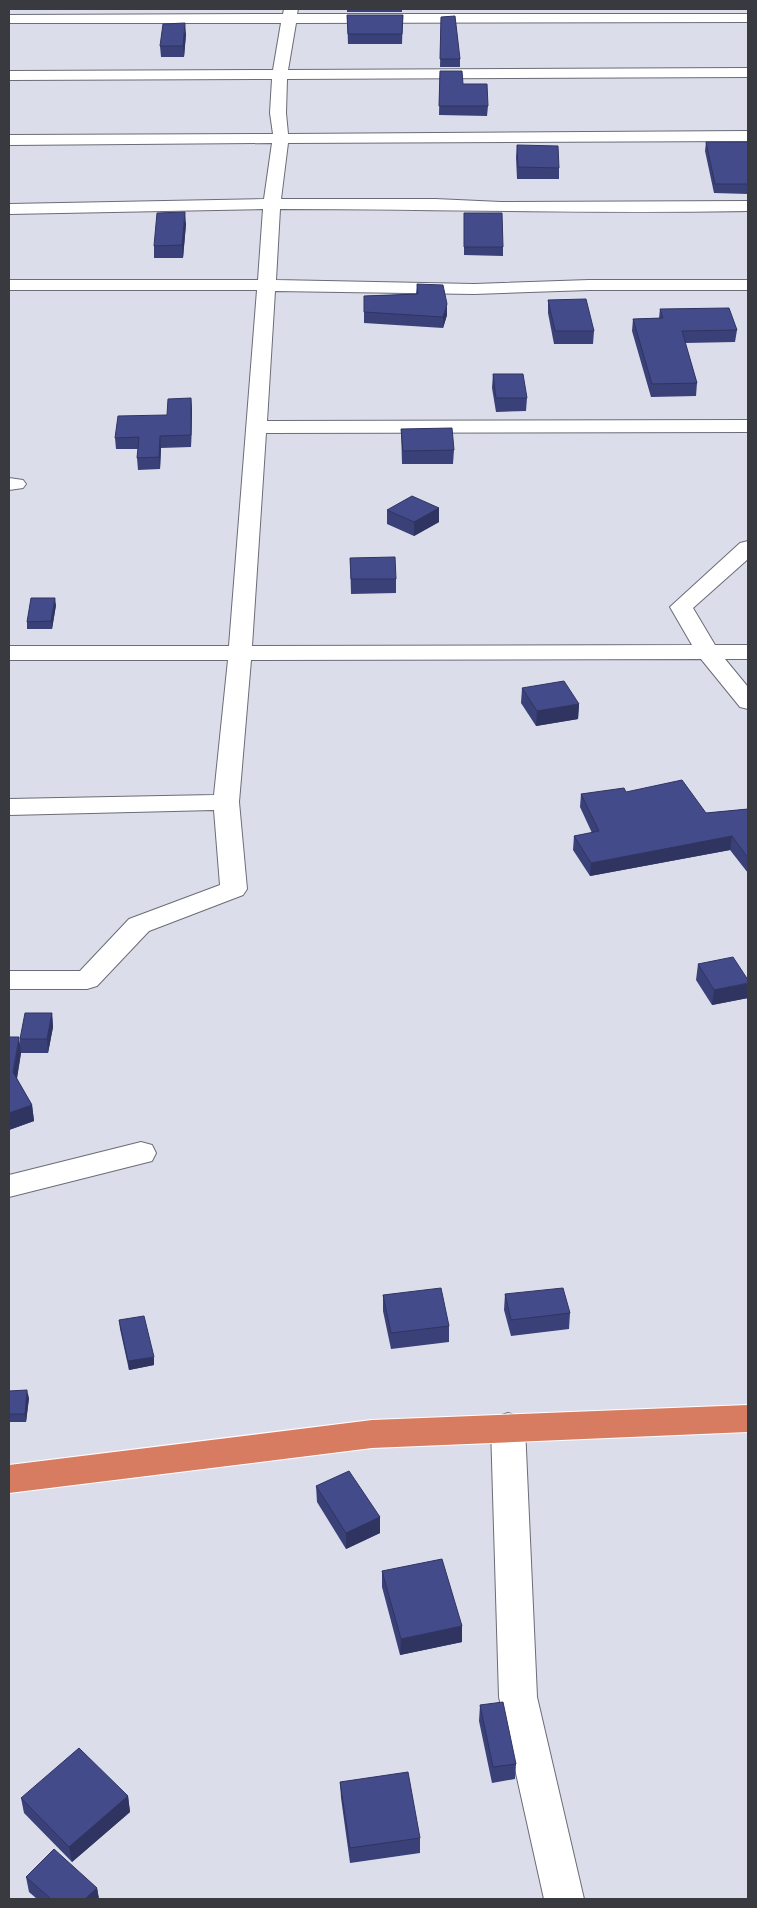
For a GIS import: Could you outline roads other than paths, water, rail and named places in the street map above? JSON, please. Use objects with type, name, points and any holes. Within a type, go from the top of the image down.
[{"type":"highway","points":[[9,1479],[372,1434],[748,1418]]},
{"type":"street","points":[[9,980],[87,980],[139,925],[234,889],[226,802],[240,653],[255,427],[268,285],[272,204],[281,138],[278,113],[280,74],[291,13]]},
{"type":"street","points":[[9,19],[291,13],[748,18]]},
{"type":"street","points":[[9,75],[748,73]]},
{"type":"street","points":[[9,140],[748,136]]},
{"type":"street","points":[[9,209],[272,204],[435,204],[501,207],[748,206]]},
{"type":"street","points":[[9,285],[268,285],[474,290],[589,285],[748,285]]},
{"type":"street","points":[[255,427],[748,426]]},
{"type":"street","points":[[748,548],[681,607],[708,653],[748,702]]},
{"type":"street","points":[[9,653],[748,652]]},
{"type":"street","points":[[9,807],[226,802]]},
{"type":"street","points":[[9,1186],[141,1153]]},
{"type":"street","points":[[508,1427],[518,1697],[564,1899]]}]
